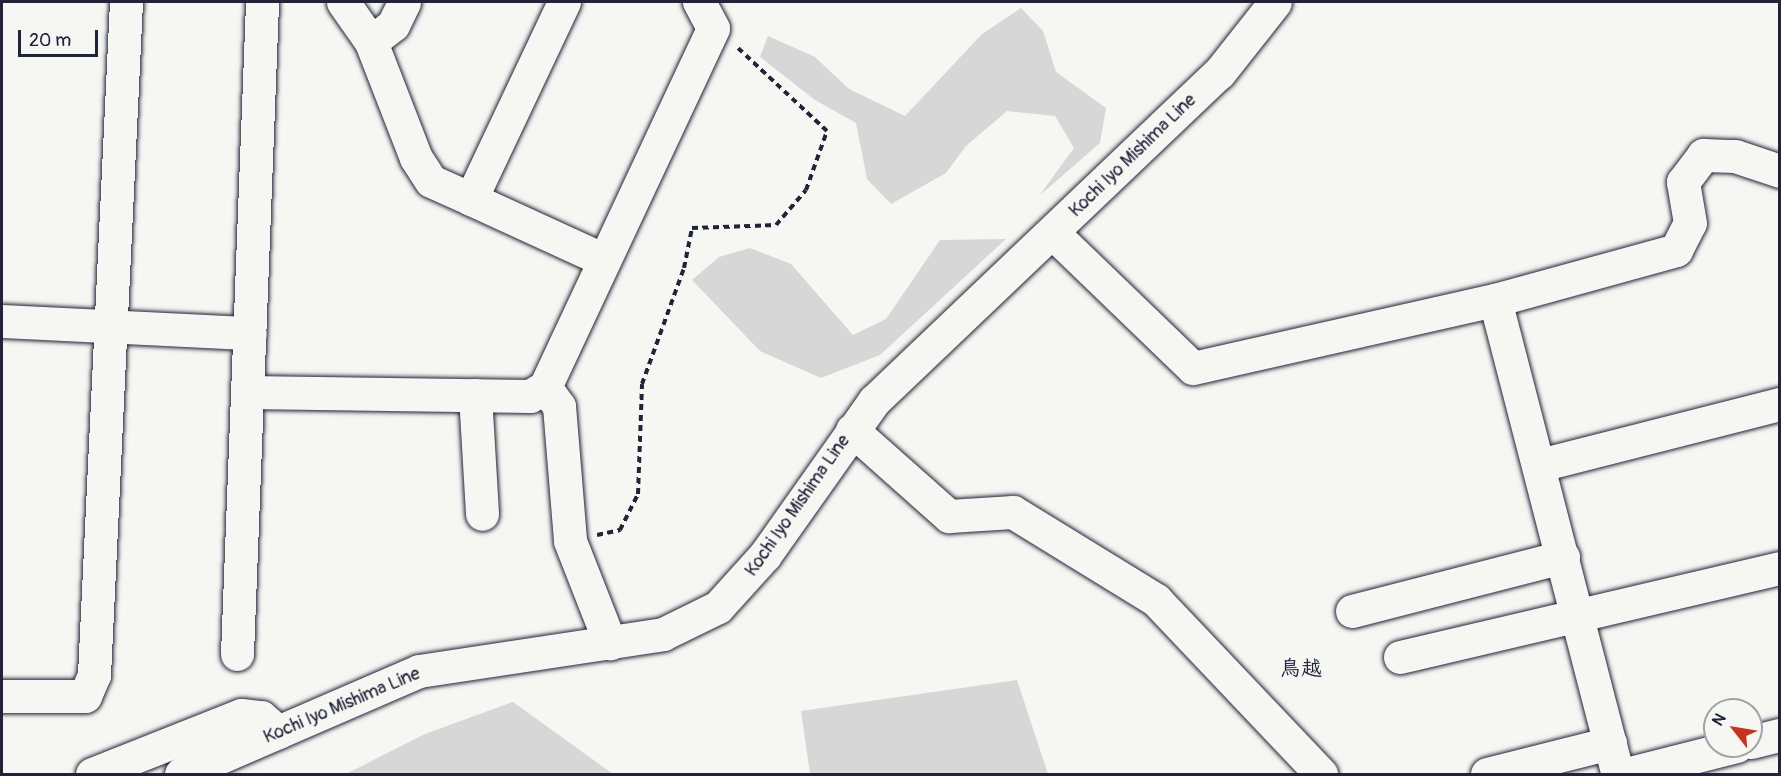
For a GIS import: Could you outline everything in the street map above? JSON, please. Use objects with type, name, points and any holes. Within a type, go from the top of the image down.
[{"type":"street","points":[[2,696],[85,696],[94,675],[126,2]]},
{"type":"street","points":[[237,654],[262,2]]},
{"type":"street","points":[[343,2],[371,42],[421,166],[431,182],[602,259]]},
{"type":"street","points":[[371,42],[393,25],[404,2]]},
{"type":"street","points":[[471,199],[564,2]]},
{"type":"street","name":"Kochi Iyo Mishima Line","points":[[181,774],[419,671],[663,634],[718,607],[765,555],[852,430],[901,373],[1053,233],[1219,73],[1275,2]]},
{"type":"street","points":[[247,392],[530,396],[545,387],[706,15]]},
{"type":"street","points":[[1053,233],[1193,369],[1495,300],[1676,250],[1690,223],[1683,182],[1703,155],[1735,156],[1779,171]]},
{"type":"street","points":[[1495,300],[1580,614],[1618,774]]},
{"type":"street","points":[[2,321],[109,323],[249,333]]},
{"type":"street","points":[[545,387],[560,406],[570,541],[610,643]]},
{"type":"street","points":[[475,395],[482,514]]},
{"type":"street","points":[[1540,465],[1779,404]]},
{"type":"street","points":[[852,430],[949,516],[1013,512],[1156,600],[1322,774]]},
{"type":"street","points":[[1353,611],[1563,557]]},
{"type":"street","points":[[1400,657],[1779,568]]},
{"type":"street","points":[[92,774],[241,715],[261,717],[278,732]]},
{"type":"street","points":[[1763,739],[1779,735]]},
{"type":"street","points":[[1487,774],[1610,743]]},
{"type":"street","points":[[1626,774],[1703,755]]},
{"type":"path","points":[[570,541],[620,530],[638,494],[642,384],[684,268],[692,228],[776,225],[806,190],[827,131],[706,15]]},
{"type":"shaded area","points":[[1021,8],[1043,31],[1056,72],[1106,108],[1100,143],[1039,196],[1074,148],[1055,116],[1007,111],[966,146],[946,173],[891,204],[867,179],[856,123],[815,100],[760,57],[768,36],[815,57],[849,89],[905,116],[982,34]]},
{"type":"shaded area","points":[[1006,239],[880,355],[821,378],[760,351],[692,280],[719,257],[750,248],[791,264],[853,335],[886,319],[940,240]]},
{"type":"shaded area","points":[[1017,680],[1048,774],[810,774],[801,711]]},
{"type":"shaded area","points":[[513,702],[613,774],[346,774],[425,734]]},
{"type":"district","name":"鳥越","points":[[1301,669]]}]
